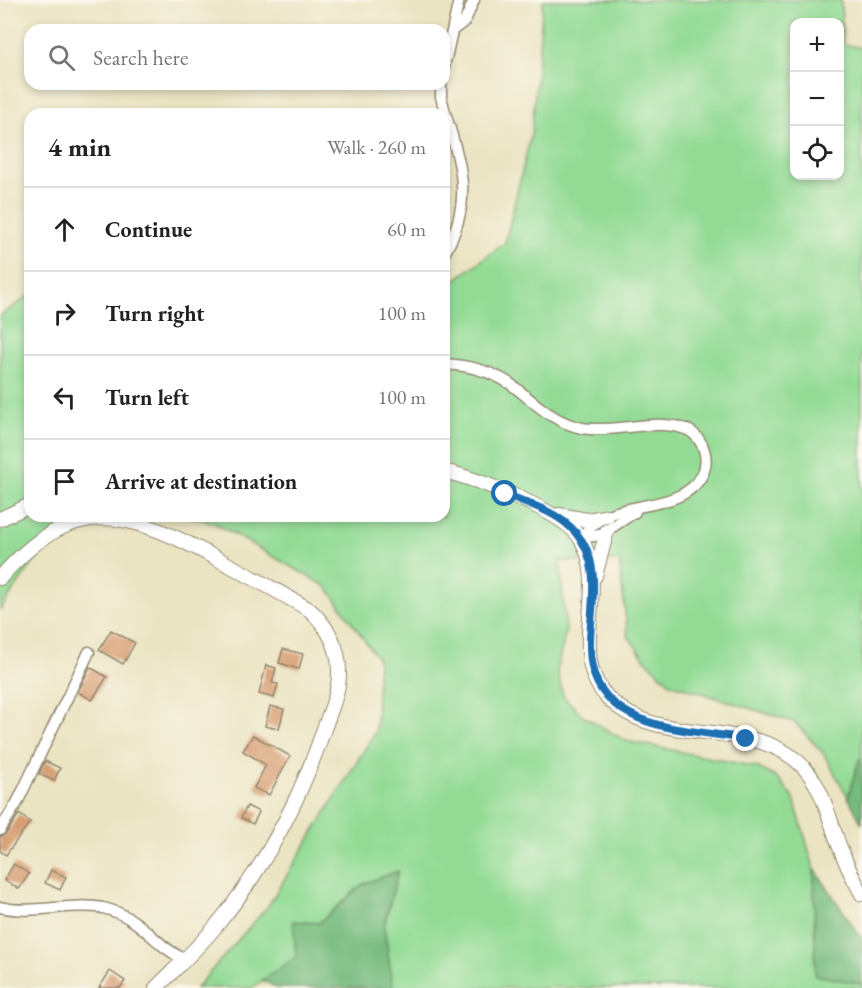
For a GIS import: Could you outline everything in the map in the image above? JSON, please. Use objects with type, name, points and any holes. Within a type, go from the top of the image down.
[{"type":"main road","points":[[450,473],[484,484],[550,513],[568,525],[580,538],[588,555],[593,587]]},
{"type":"main road","points":[[0,519],[24,508]]},
{"type":"main road","points":[[550,513],[587,520],[607,516]]},
{"type":"main road","points":[[0,578],[39,539],[59,528],[79,522]]},
{"type":"main road","points":[[137,522],[153,526],[199,549],[310,610],[324,623],[334,642],[339,676],[335,696],[295,802],[245,888],[216,925],[156,988]]},
{"type":"main road","points":[[607,531],[593,587],[589,654],[594,678],[604,694],[619,708],[638,718],[757,741],[789,754],[806,769],[818,788],[860,888]]},
{"type":"street","points":[[450,44],[459,0]]},
{"type":"street","points":[[454,29],[465,21],[474,0]]},
{"type":"street","points":[[441,90],[444,108]]},
{"type":"street","points":[[450,133],[464,188],[462,213],[450,244]]},
{"type":"street","points":[[450,365],[495,376],[557,420],[581,428],[602,430],[664,426],[689,430],[696,436],[705,452],[702,475],[687,490],[640,508],[607,516],[580,538]]},
{"type":"street","points":[[580,538],[593,537],[607,531],[640,508]]},
{"type":"street","points":[[0,830],[17,803],[89,651]]},
{"type":"street","points":[[0,908],[102,908],[146,928],[170,953],[184,959]]},
{"type":"green space","points":[[543,0],[841,0],[842,18],[790,18],[790,180],[844,180],[844,44],[862,48],[862,758],[859,760],[848,797],[823,753],[794,722],[670,683],[644,658],[628,636],[619,561],[560,561],[566,631],[557,669],[563,696],[583,716],[626,741],[757,767],[777,778],[794,799],[814,868],[815,975],[862,984],[862,988],[393,988],[384,926],[398,872],[363,884],[319,923],[296,957],[252,988],[196,988],[268,906],[376,731],[378,659],[327,587],[210,522],[450,522],[450,284],[505,243],[532,130]]},
{"type":"green space","points":[[24,299],[24,522],[67,522],[30,567],[0,610],[0,316]]},
{"type":"green space","points":[[862,758],[862,824],[848,797],[859,760]]},
{"type":"green space","points":[[814,868],[862,939],[862,984],[815,975]]},
{"type":"green space","points":[[398,871],[384,926],[393,988],[277,988],[262,980],[296,957],[293,921],[319,923],[363,884]]},
{"type":"building","points":[[111,630],[135,643],[123,664],[99,650]]},
{"type":"building","points":[[283,649],[303,654],[299,669],[279,663]]},
{"type":"building","points":[[266,665],[276,668],[272,683],[278,684],[274,698],[259,694]]},
{"type":"building","points":[[90,667],[107,677],[92,700],[78,692]]},
{"type":"building","points":[[270,706],[284,709],[279,729],[265,726]]},
{"type":"building","points":[[253,735],[290,756],[269,795],[254,788],[266,765],[243,751]]},
{"type":"building","points":[[45,761],[60,768],[54,781],[39,774]]},
{"type":"building","points":[[247,806],[259,812],[253,824],[241,818]]},
{"type":"building","points":[[19,814],[30,822],[6,855],[0,851],[0,837],[6,834]]},
{"type":"building","points":[[14,864],[29,874],[19,889],[4,880]]},
{"type":"building","points":[[51,870],[66,877],[60,890],[45,883]]},
{"type":"building","points":[[110,971],[125,981],[120,988],[99,988]]},
{"type":"route","points":[[505,494],[561,520],[575,531],[584,546],[588,555],[593,587],[589,654],[594,678],[604,694],[619,708],[638,718],[657,724],[746,739]]}]
